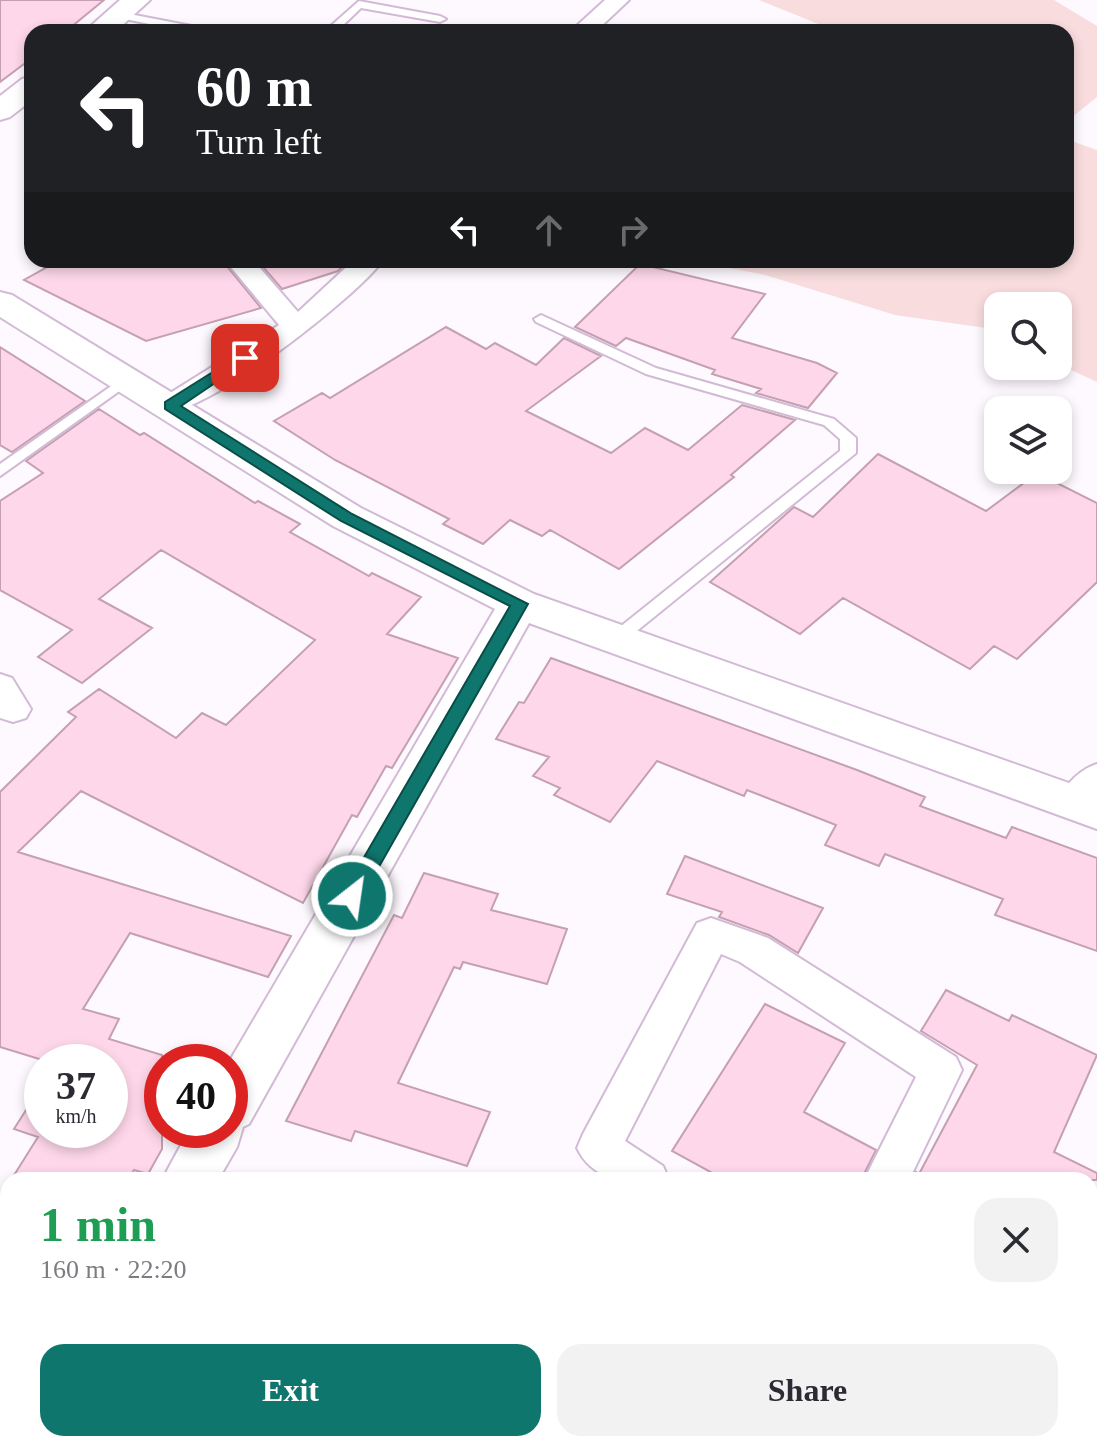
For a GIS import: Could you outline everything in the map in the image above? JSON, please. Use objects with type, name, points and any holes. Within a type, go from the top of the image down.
[{"type":"street","points":[[591,24],[618,0]]},
{"type":"street","points":[[0,111],[24,92]]},
{"type":"street","points":[[246,268],[295,326]]},
{"type":"street","points":[[170,406],[295,326],[363,268]]},
{"type":"street","points":[[0,302],[347,517],[519,604],[1089,798]]},
{"type":"street","points":[[248,1077],[519,604]]},
{"type":"street","points":[[635,1172],[599,1148],[711,934],[754,950],[941,1070],[890,1172]]},
{"type":"street","points":[[194,1172],[208,1148]]},
{"type":"lane","points":[[338,24],[359,4],[440,19]]},
{"type":"lane","points":[[118,16],[162,24]]},
{"type":"lane","points":[[541,319],[651,371],[829,422],[848,438],[848,453],[616,639]]},
{"type":"lane","points":[[0,471],[127,379]]},
{"type":"shaded area","points":[[759,0],[1054,0],[1097,26],[1097,97],[1074,116],[1074,24],[818,24]]},
{"type":"shaded area","points":[[1074,142],[1097,150],[1097,382],[1072,370],[1072,292],[984,292],[984,328],[895,315],[765,275],[729,268],[1074,268]]},
{"type":"building","points":[[0,0],[104,0],[75,24],[24,24],[24,64],[0,82]]},
{"type":"building","points":[[46,268],[228,268],[261,308],[146,341],[24,280]]},
{"type":"building","points":[[264,268],[341,268],[338,271],[282,289]]},
{"type":"building","points":[[636,268],[657,268],[765,294],[732,338],[817,363],[837,373],[808,408],[756,393],[761,389],[712,374],[715,370],[626,338],[616,346],[575,327]]},
{"type":"building","points":[[446,327],[486,349],[495,343],[536,365],[564,338],[601,356],[526,411],[611,453],[645,428],[688,450],[742,405],[795,420],[731,475],[734,477],[619,569],[550,530],[542,536],[510,520],[483,544],[443,524],[449,519],[335,460],[274,421],[322,393],[330,398]]},
{"type":"building","points":[[0,347],[85,401],[12,452],[0,445]]},
{"type":"building","points":[[99,409],[140,435],[144,433],[255,503],[258,501],[300,524],[290,532],[369,576],[372,573],[421,597],[387,634],[458,658],[392,768],[386,766],[357,817],[352,815],[303,903],[81,791],[18,852],[291,936],[268,977],[130,933],[83,1009],[119,1019],[109,1039],[126,1044],[24,1044],[24,1054],[0,1047],[0,792],[76,717],[68,712],[99,689],[176,738],[202,713],[226,725],[315,640],[161,550],[99,599],[152,628],[82,683],[38,657],[72,630],[0,590],[0,501],[43,473],[26,461]]},
{"type":"building","points":[[878,454],[986,511],[1022,484],[1059,484],[1097,503],[1097,582],[1017,659],[994,646],[970,669],[843,598],[800,634],[710,582],[794,507],[813,517]]},
{"type":"building","points":[[551,658],[857,770],[925,797],[920,806],[1006,838],[1012,827],[1097,858],[1097,951],[995,915],[1003,899],[885,854],[879,866],[825,845],[836,825],[747,790],[744,796],[657,761],[610,822],[554,795],[560,788],[533,776],[549,757],[496,739],[519,702],[524,703]]},
{"type":"building","points":[[685,856],[823,908],[798,953],[769,935],[719,917],[722,912],[667,894]]},
{"type":"building","points":[[424,873],[498,894],[491,910],[567,929],[547,984],[463,962],[460,969],[454,967],[398,1083],[490,1112],[467,1166],[355,1131],[351,1141],[286,1121],[394,915],[402,918]]},
{"type":"building","points":[[946,990],[1009,1021],[1012,1015],[1097,1055],[1054,1152],[1095,1172],[920,1172],[977,1065],[921,1031]]},
{"type":"building","points":[[765,1004],[845,1043],[804,1112],[876,1150],[865,1172],[710,1172],[672,1151]]},
{"type":"building","points":[[128,1045],[144,1050],[144,1148],[162,1148],[149,1172],[16,1172],[31,1148],[128,1148]]},
{"type":"building","points":[[24,1113],[24,1132],[14,1129]]},
{"type":"route","points":[[245,358],[170,406],[347,517],[519,604],[352,896]]}]
